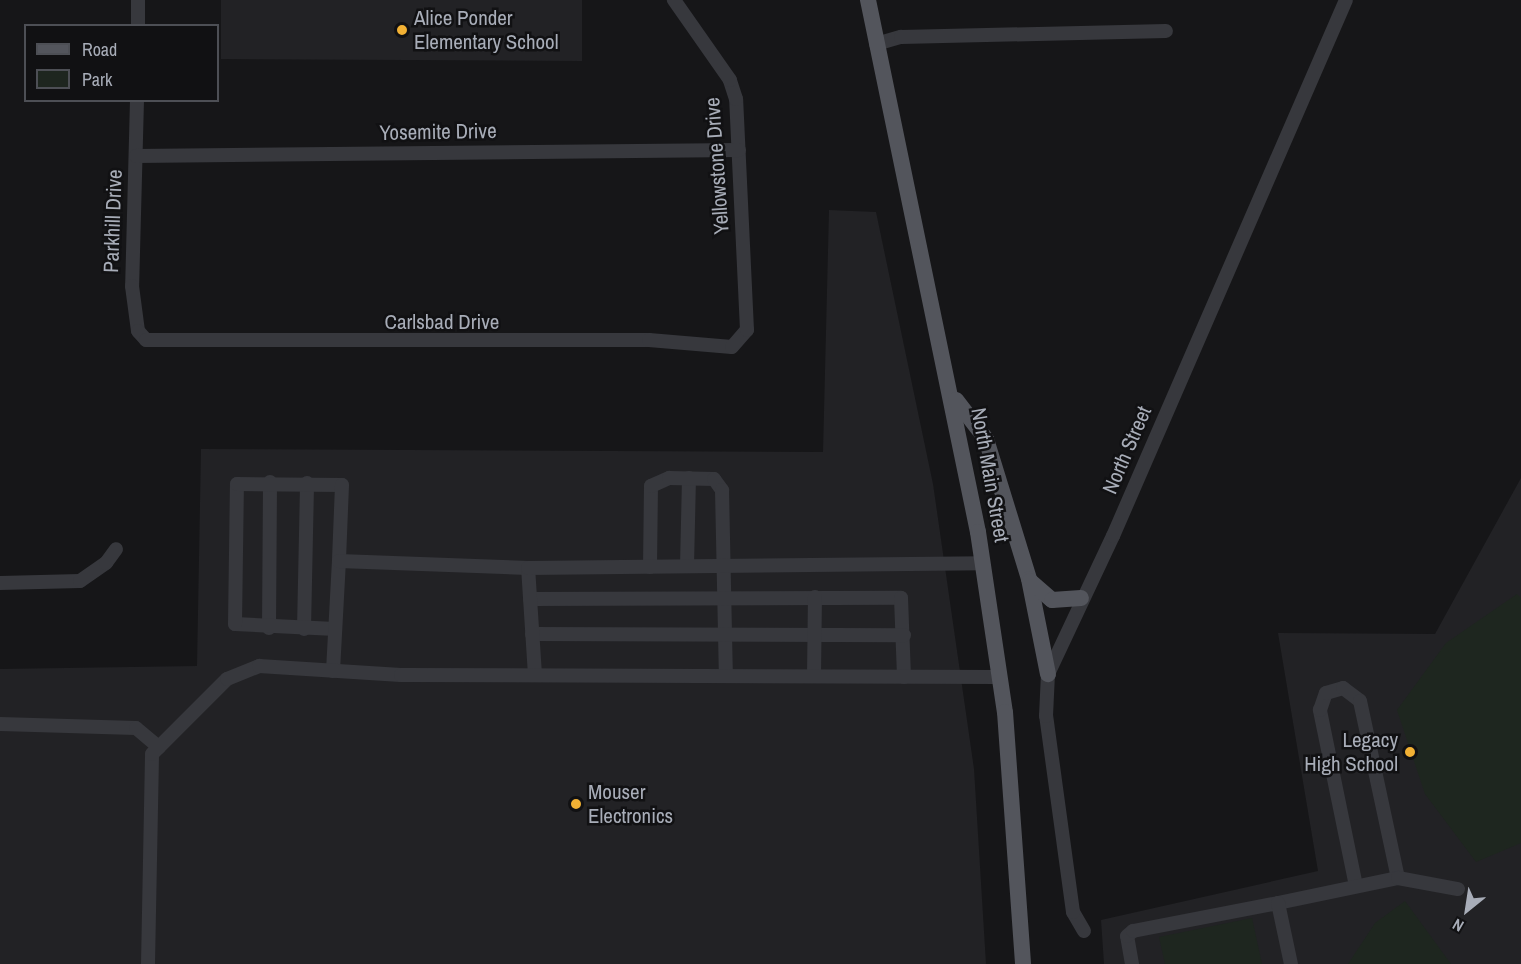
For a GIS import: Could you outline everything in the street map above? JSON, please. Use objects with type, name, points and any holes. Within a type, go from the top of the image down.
[{"type":"main road","name":"North Main Street","points":[[867,0],[953,397],[982,562],[999,677],[1023,964]]},
{"type":"main road","points":[[953,397],[986,439],[1029,579],[1048,674]]},
{"type":"main road","points":[[1029,579],[1052,600],[1081,598]]},
{"type":"street","points":[[138,0],[138,24]]},
{"type":"street","name":"Yellowstone Drive","points":[[674,0],[730,80],[739,150],[747,330],[739,345]]},
{"type":"street","name":"North Street","points":[[1084,932],[1071,900],[1046,716],[1048,674],[1081,598],[1113,536],[1346,0]]},
{"type":"street","points":[[876,44],[901,37],[1166,31]]},
{"type":"street","name":"Parkhill Drive","points":[[137,102],[132,286],[138,331],[146,340]]},
{"type":"street","name":"Yosemite Drive","points":[[136,156],[739,150]]},
{"type":"street","name":"Carlsbad Drive","points":[[146,340],[739,345]]},
{"type":"street","points":[[687,566],[689,478]]},
{"type":"street","points":[[650,567],[651,486],[689,478],[714,480],[722,490],[726,676]]},
{"type":"street","points":[[333,671],[342,485],[248,481],[232,492],[232,617],[235,624],[269,628],[335,629]]},
{"type":"street","points":[[269,628],[270,482]]},
{"type":"street","points":[[304,629],[307,483]]},
{"type":"street","points":[[0,583],[80,581],[106,563],[116,549]]},
{"type":"street","points":[[339,561],[528,568],[982,562]]},
{"type":"street","points":[[528,568],[535,675]]},
{"type":"street","points":[[814,676],[815,597]]},
{"type":"street","points":[[530,599],[901,598],[904,677]]},
{"type":"street","points":[[532,634],[904,635]]},
{"type":"street","points":[[148,964],[152,754],[227,678],[259,666],[333,671],[535,675],[999,677]]},
{"type":"street","points":[[1356,886],[1320,710],[1326,693],[1343,688],[1360,701],[1398,878]]},
{"type":"street","points":[[0,724],[136,728],[159,747]]},
{"type":"street","points":[[1132,964],[1126,936],[1133,930],[1398,878],[1458,889]]},
{"type":"street","points":[[1278,903],[1291,964]]},
{"type":"shaded area","name":"Alice Ponder Elementary School","points":[[221,0],[582,0],[582,61],[221,59]]},
{"type":"shaded area","points":[[829,210],[876,212],[933,484],[974,769],[986,964],[0,964],[0,669],[197,666],[201,449],[823,452]]},
{"type":"shaded area","name":"Legacy High School","points":[[1521,478],[1521,964],[1104,964],[1101,920],[1318,871],[1278,633],[1435,634]]},
{"type":"green space","points":[[1517,594],[1521,598],[1521,843],[1476,862],[1425,794],[1397,710],[1446,643]]},
{"type":"green space","points":[[1405,901],[1451,964],[1348,964],[1375,923]]},
{"type":"green space","points":[[1252,918],[1262,964],[1165,964],[1159,937]]},
{"type":"place","name":"Alice Ponder Elementary School","points":[[402,30]]},
{"type":"place","name":"Legacy High School","points":[[1410,752]]},
{"type":"place","name":"Mouser Electronics","points":[[576,804]]}]
